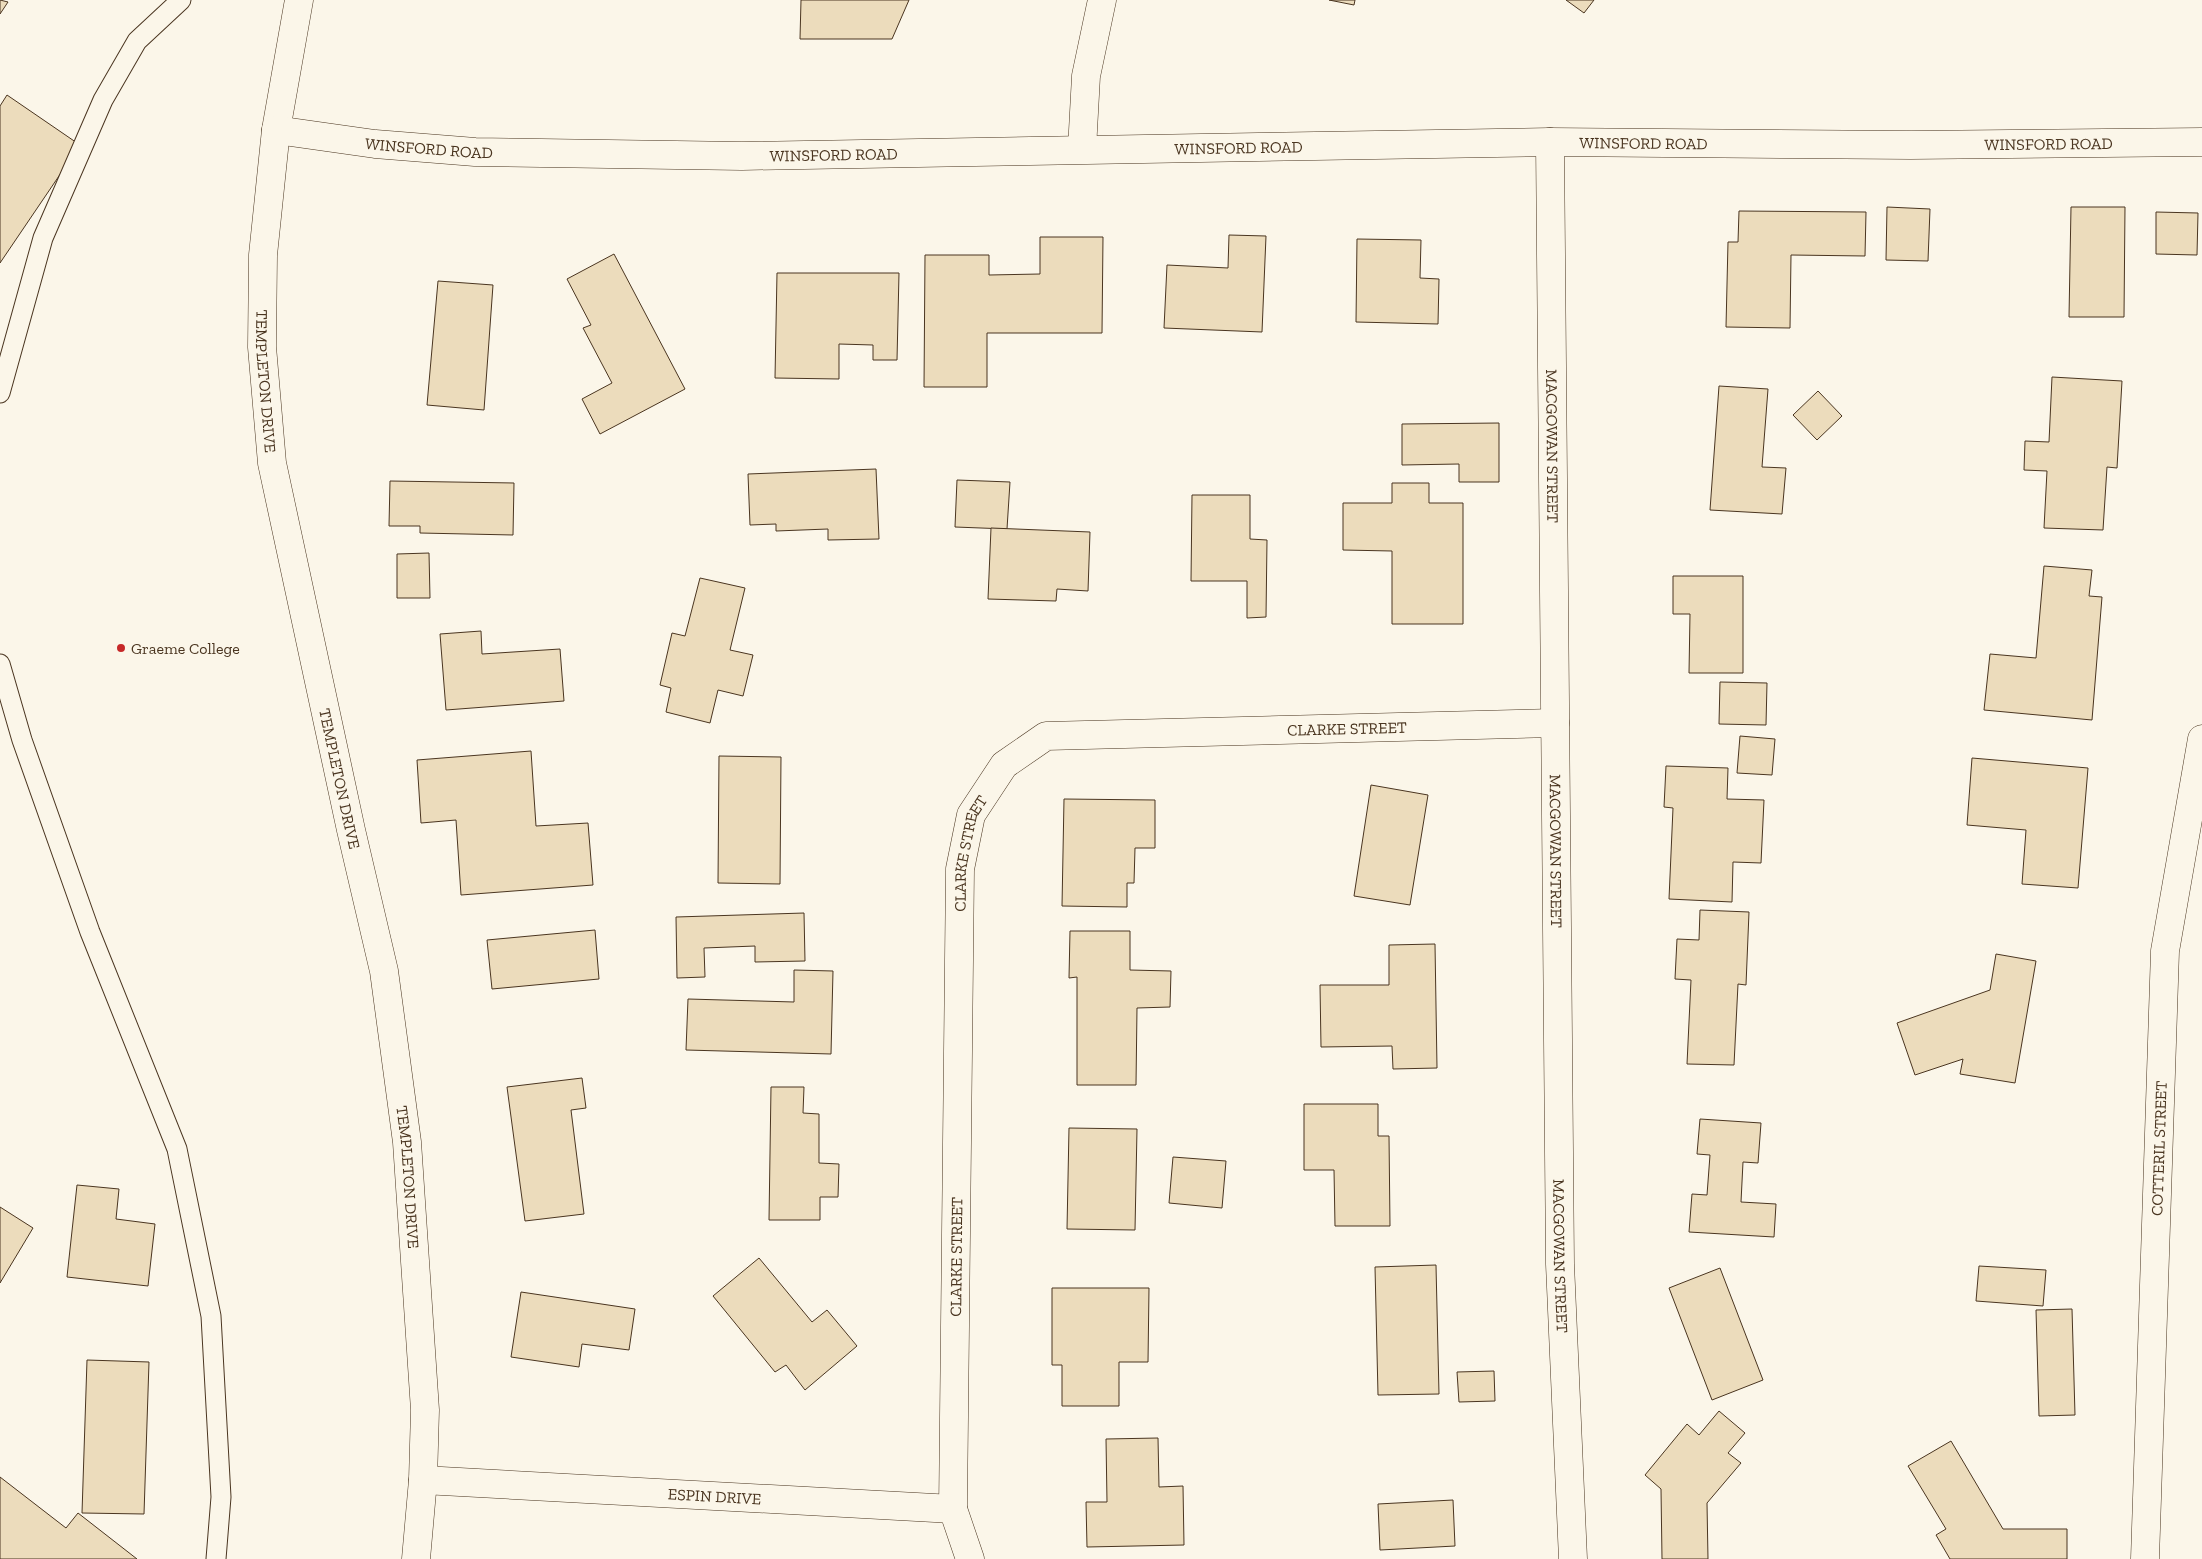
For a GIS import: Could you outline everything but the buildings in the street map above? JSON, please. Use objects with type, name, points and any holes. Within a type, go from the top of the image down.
[{"type":"street","name":"TEMPLETON DRIVE","points":[[299,0],[276,130],[262,255],[262,348],[272,463],[348,821],[384,971],[407,1142],[424,1410],[423,1480],[416,1559]]},
{"type":"street","points":[[1082,149],[1086,76],[1102,0]]},
{"type":"street","name":"WINSFORD ROAD","points":[[276,130],[375,144],[494,152],[742,156],[1550,142],[1911,145],[2202,142]]},
{"type":"street","name":"MACGOWAN STREET","points":[[1550,142],[1560,1264],[1573,1559]]},
{"type":"street","name":"CLARKE STREET","points":[[953,1509],[960,869],[970,815],[1004,765],[1046,736],[1555,723]]},
{"type":"street","name":"COTTERIL STREET","points":[[2144,1559],[2165,951],[2202,739]]},
{"type":"street","name":"ESPIN DRIVE","points":[[423,1480],[953,1509]]},
{"type":"street","points":[[953,1509],[970,1559]]},
{"type":"lane","points":[[0,393],[44,238],[103,100],[137,42],[181,0]]},
{"type":"lane","points":[[0,664],[22,740],[90,932],[177,1149],[212,1316],[221,1497],[216,1559]]},
{"type":"place","name":"Graeme College","points":[[121,648]]}]
